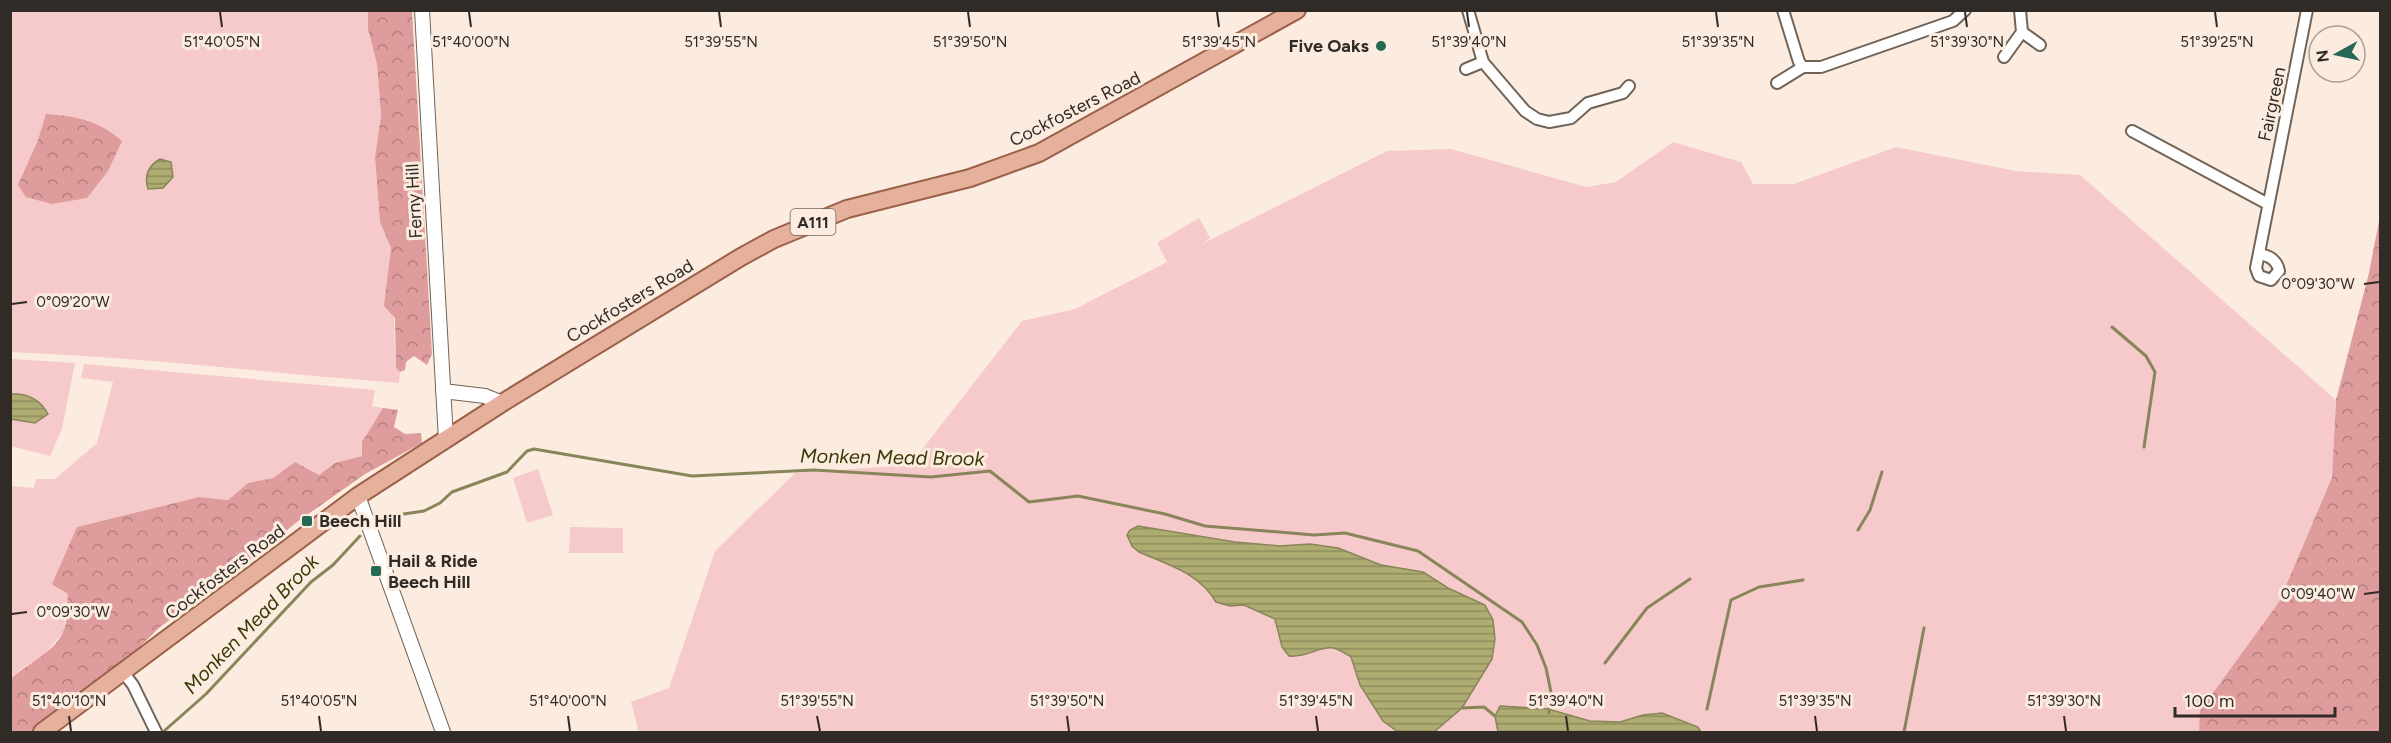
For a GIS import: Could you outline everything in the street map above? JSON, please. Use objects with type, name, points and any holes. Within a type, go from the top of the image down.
[{"type":"main road","name":"Cockfosters Road","points":[[42,732],[358,496],[502,403],[774,239],[847,209],[970,178],[1039,153],[1297,10]]},
{"type":"street","name":"Ferny Hill","points":[[422,10],[446,440]]},
{"type":"street","points":[[1468,10],[1483,62],[1525,111],[1537,119],[1549,122],[1571,118],[1588,103],[1623,93],[1629,86]]},
{"type":"street","points":[[1783,10],[1803,67]]},
{"type":"street","points":[[1777,83],[1803,67],[1821,67],[1953,21],[1965,10]]},
{"type":"street","points":[[2004,57],[2022,32],[2020,10]]},
{"type":"street","name":"Fairgreen","points":[[2259,254],[2307,10]]},
{"type":"street","points":[[2022,32],[2040,45]]},
{"type":"street","points":[[1466,69],[1483,62]]},
{"type":"street","points":[[2132,131],[2268,204]]},
{"type":"street","points":[[442,390],[485,396],[502,403]]},
{"type":"street","points":[[358,496],[442,732]]},
{"type":"street","points":[[123,672],[133,685],[155,729]]},
{"type":"shaded area","points":[[11,11],[368,11],[368,29],[377,64],[381,115],[375,157],[380,222],[391,248],[396,367],[400,372],[399,383],[156,361],[11,352]]},
{"type":"shaded area","points":[[1673,142],[1741,162],[1753,184],[1794,184],[1896,147],[2016,171],[2080,175],[2336,400],[2332,476],[2279,602],[2201,711],[2199,732],[639,732],[631,702],[669,688],[715,551],[795,473],[910,465],[1022,321],[1075,309],[1167,262],[1157,243],[1199,218],[1210,238],[1202,244],[1387,151],[1451,149],[1586,187],[1616,182]]},
{"type":"shaded area","points":[[160,159],[171,162],[173,177],[163,188],[148,189],[146,180],[148,172],[152,165]]},
{"type":"shaded area","points":[[11,359],[75,363],[62,429],[50,456],[11,446],[11,419],[16,421],[26,395],[11,394]]},
{"type":"shaded area","points":[[84,364],[375,390],[372,406],[383,408],[362,442],[362,456],[335,463],[319,475],[295,462],[273,478],[248,483],[228,500],[199,497],[77,527],[64,631],[45,654],[21,669],[11,679],[11,486],[34,488],[36,479],[55,479],[97,443],[113,382],[81,378]]},
{"type":"shaded area","points":[[11,394],[33,398],[48,414],[35,423],[11,419]]},
{"type":"shaded area","points":[[538,469],[553,515],[527,523],[513,478]]},
{"type":"shaded area","points":[[1138,526],[1235,542],[1280,546],[1310,544],[1338,548],[1381,565],[1423,572],[1448,588],[1485,605],[1493,620],[1495,639],[1492,659],[1462,708],[1434,732],[1398,732],[1383,721],[1360,685],[1351,657],[1333,648],[1289,656],[1282,647],[1275,619],[1244,605],[1230,606],[1216,602],[1209,592],[1192,577],[1139,552],[1132,546],[1127,535],[1130,530]]},
{"type":"shaded area","points":[[570,527],[623,528],[623,553],[569,553]]},
{"type":"shaded area","points":[[1500,706],[1548,709],[1590,721],[1620,722],[1643,715],[1662,713],[1698,727],[1701,732],[1498,732],[1495,716]]},
{"type":"green space","points":[[368,11],[412,11],[432,354],[427,365],[414,356],[406,362],[405,370],[400,372],[396,368],[395,318],[384,306],[391,248],[380,222],[375,157],[381,115],[377,64],[368,29]]},
{"type":"green space","points":[[46,114],[67,116],[96,124],[122,141],[108,171],[87,198],[52,204],[26,197],[18,185],[38,140]]},
{"type":"green space","points":[[2380,216],[2380,732],[2199,732],[2200,711],[2279,602],[2332,477],[2336,400],[2369,273]]},
{"type":"green space","points":[[383,408],[398,410],[394,427],[405,434],[421,433],[422,443],[365,474],[297,522],[233,574],[160,627],[114,672],[40,732],[11,732],[11,679],[53,646],[65,628],[68,594],[52,584],[77,527],[199,497],[228,500],[248,483],[273,478],[295,462],[319,475],[335,463],[362,456],[362,442]]},
{"type":"waterway","points":[[2112,327],[2146,356],[2155,372],[2144,447]]},
{"type":"waterway","name":"Monken Mead Brook","points":[[397,515],[424,511],[440,503],[452,492],[507,472],[527,451],[534,449],[692,476],[814,470],[931,477],[990,471],[1029,502],[1078,496],[1165,514],[1205,526],[1314,535],[1345,533],[1418,551],[1522,622],[1537,645],[1546,668],[1551,692],[1549,713]]},
{"type":"waterway","points":[[1858,530],[1870,510],[1882,472]]},
{"type":"waterway","name":"Monken Mead Brook","points":[[163,732],[206,694],[311,582],[333,565],[360,536]]},
{"type":"waterway","points":[[1605,663],[1647,608],[1690,579]]},
{"type":"waterway","points":[[1707,709],[1731,600],[1759,587],[1803,580]]},
{"type":"waterway","points":[[1904,732],[1924,628]]},
{"type":"waterway","points":[[1462,708],[1484,707],[1495,716]]},
{"type":"place","name":"Five Oaks","points":[[1381,46]]},
{"type":"place","name":"Beech Hill","points":[[307,521]]},
{"type":"place","name":"Hail & Ride Beech Hill","points":[[376,571]]}]
